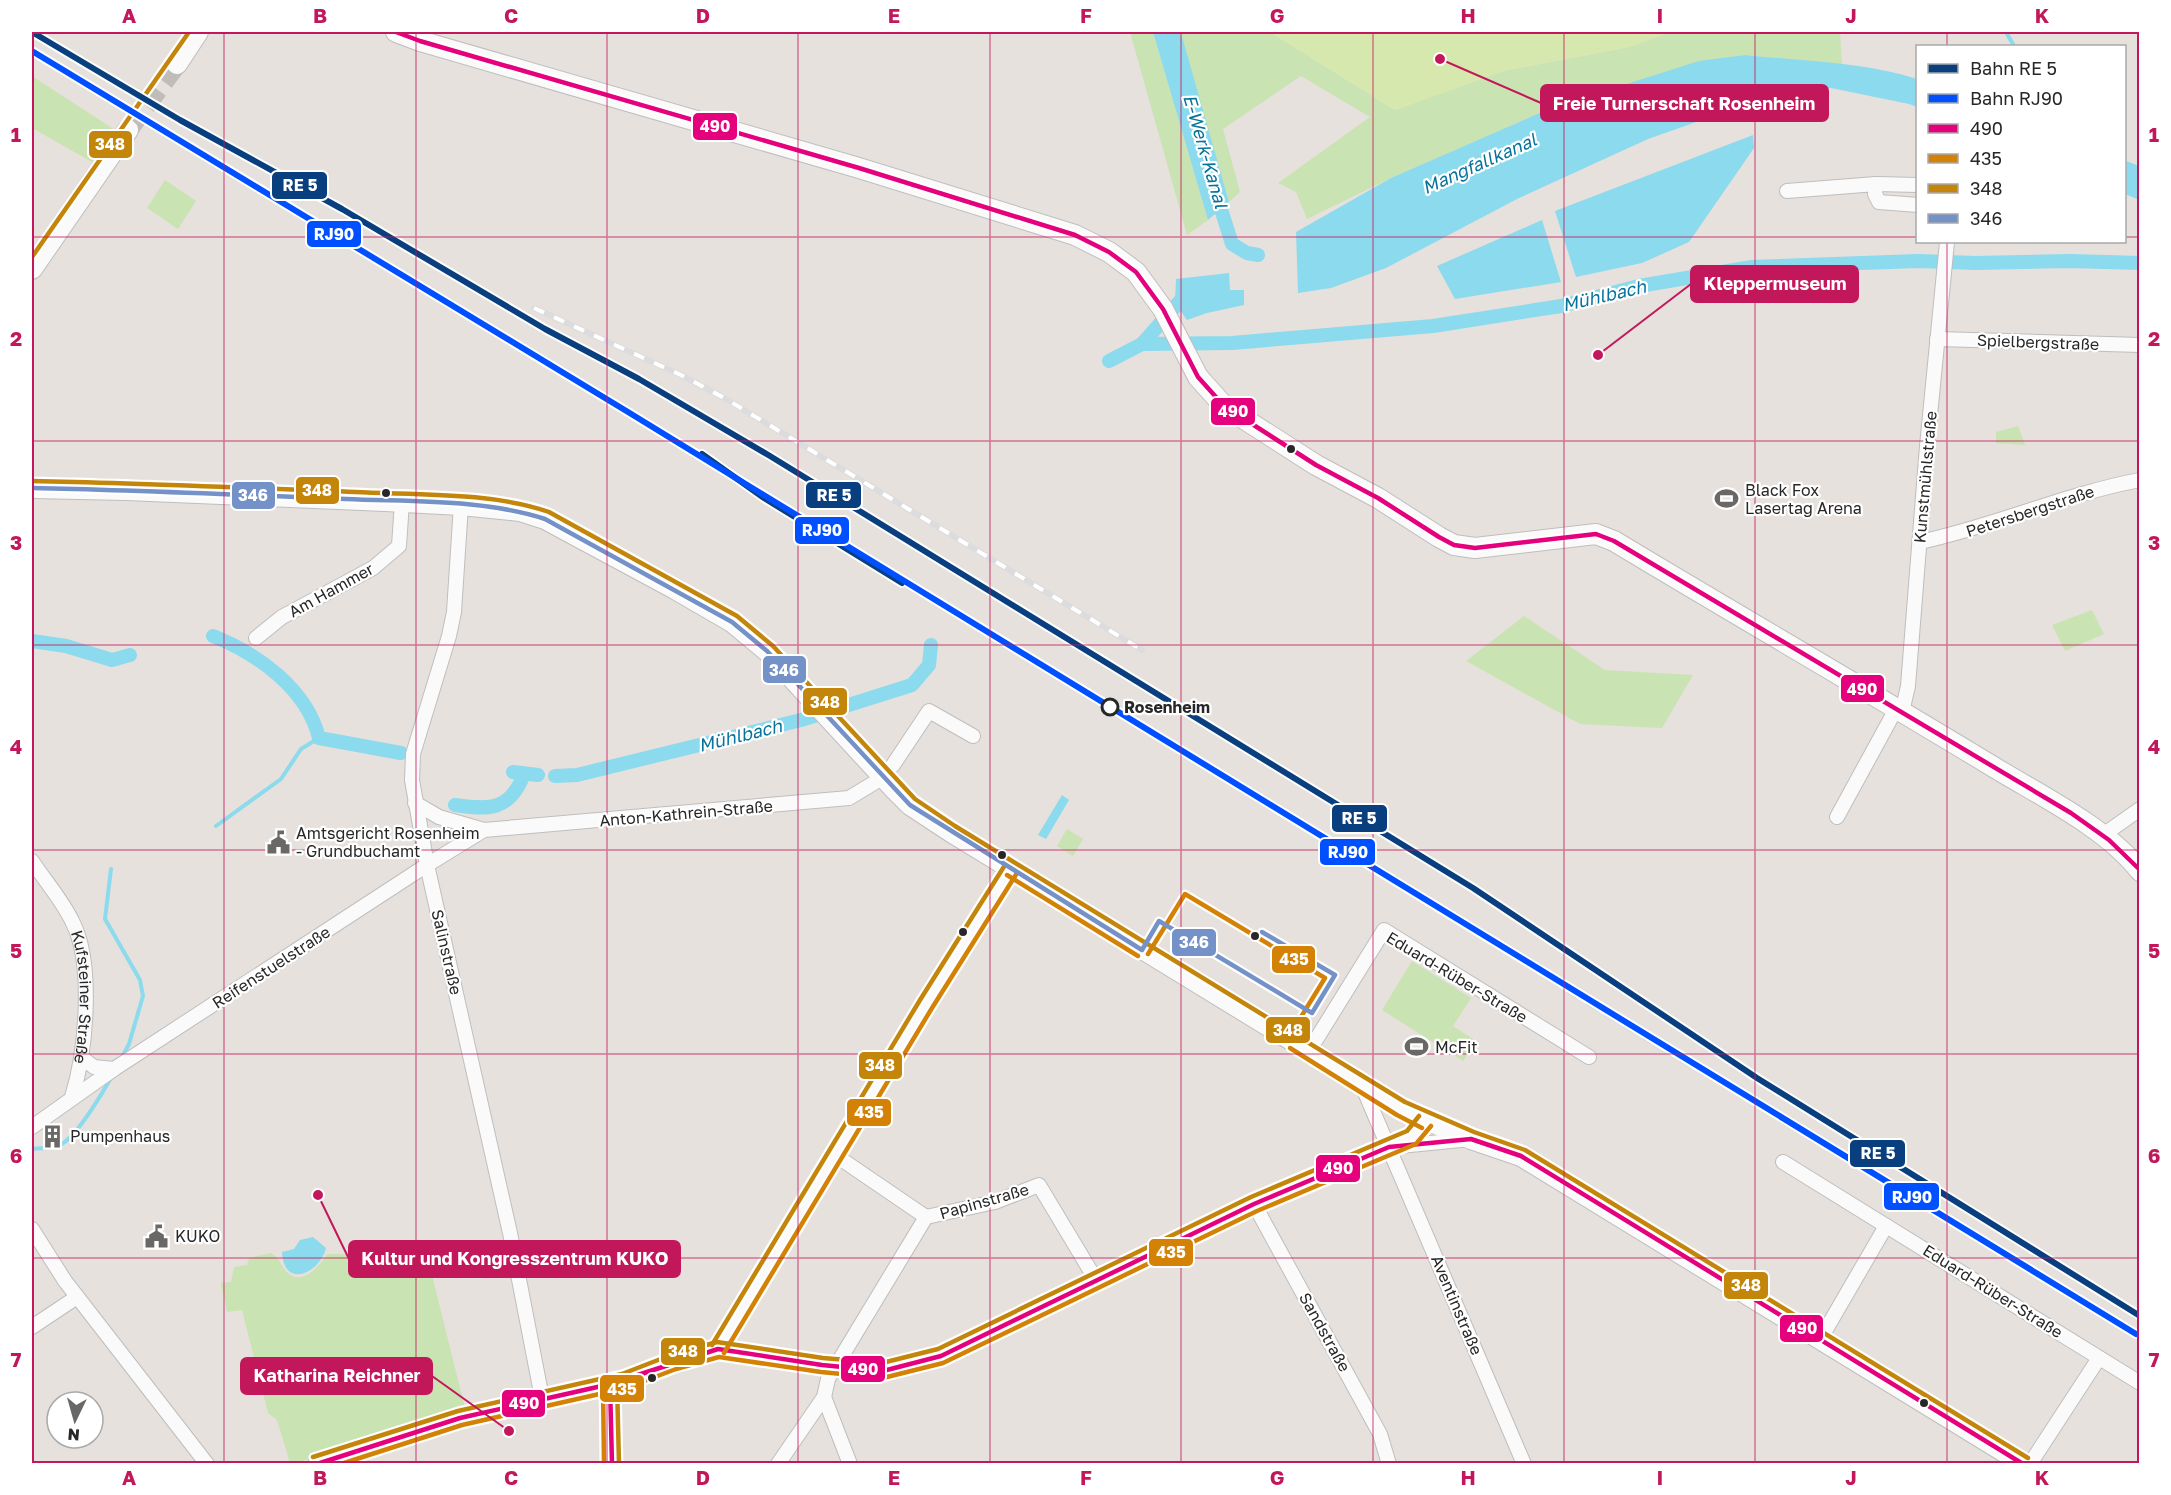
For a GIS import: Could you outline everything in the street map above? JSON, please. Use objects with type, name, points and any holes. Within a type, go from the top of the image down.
[{"type":"main road","points":[[177,64],[198,32]]},
{"type":"main road","points":[[396,32],[442,48],[859,168],[1076,235],[1109,252],[1136,272],[1163,309],[1206,388],[1224,406],[1316,465],[1378,498],[1454,545],[1475,548],[1596,534],[1614,541],[1899,710],[2103,835],[2127,855],[2139,871]]},
{"type":"main road","points":[[32,269],[128,130]]},
{"type":"main road","points":[[32,488],[461,505],[520,511],[545,519],[732,622],[767,651],[837,727],[888,771],[910,805],[1401,1109],[1425,1121],[1521,1156],[2024,1464]]},
{"type":"street","points":[[1876,184],[1875,194],[1879,202],[1916,205]]},
{"type":"street","points":[[1787,191],[1876,184],[1916,185]]},
{"type":"street","name":"Kunstmühlstraße","points":[[1837,817],[1899,710],[1908,686],[1937,339],[1947,247]]},
{"type":"street","name":"Spielbergstraße","points":[[1937,339],[2139,345]]},
{"type":"street","name":"Petersbergstraße","points":[[1920,542],[1958,534],[2100,488],[2139,480]]},
{"type":"street","name":"Am Hammer","points":[[256,638],[282,617],[373,568],[399,546],[402,502]]},
{"type":"street","name":"Salinstraße","points":[[461,505],[454,612],[443,657],[413,754],[412,780],[427,865],[497,1171],[542,1398]]},
{"type":"street","points":[[888,771],[929,711],[973,736]]},
{"type":"street","name":"Anton-Kathrein-Straße","points":[[415,803],[439,817],[484,830],[849,798],[888,771]]},
{"type":"street","points":[[2103,835],[2139,809]]},
{"type":"street","name":"Anton-Kathrein-Straße","points":[[427,865],[484,830]]},
{"type":"street","name":"Kufsteiner Straße","points":[[32,864],[72,921],[82,948],[86,980],[81,1057],[72,1097]]},
{"type":"street","name":"Reifenstuelstraße","points":[[72,1097],[427,865]]},
{"type":"street","points":[[717,1349],[1011,869]]},
{"type":"street","name":"Eduard-Rüber-Straße","points":[[1309,1051],[1384,930],[1589,1057]]},
{"type":"street","points":[[81,1057],[94,1066],[114,1069]]},
{"type":"street","name":"Aventinstraße","points":[[1361,1083],[1524,1464]]},
{"type":"street","points":[[32,1126],[72,1097]]},
{"type":"street","points":[[315,1464],[460,1418],[634,1378],[717,1349],[883,1371],[941,1356],[1254,1204],[1412,1137],[1425,1121]]},
{"type":"street","points":[[1389,1147],[1471,1139]]},
{"type":"street","name":"Papinstraße","points":[[835,1155],[926,1217],[995,1202],[1039,1185],[1096,1280]]},
{"type":"street","name":"Eduard-Rüber-Straße","points":[[1783,1162],[2139,1383]]},
{"type":"street","name":"Sandstraße","points":[[1254,1204],[1380,1434],[1389,1464]]},
{"type":"street","name":"Papinstraße","points":[[778,1464],[824,1397],[828,1379],[926,1217]]},
{"type":"street","points":[[1821,1338],[1886,1226]]},
{"type":"street","points":[[32,1229],[77,1297],[207,1464]]},
{"type":"street","points":[[32,1327],[77,1297]]},
{"type":"street","points":[[2030,1464],[2099,1358]]},
{"type":"street","points":[[610,1384],[612,1464]]},
{"type":"street","points":[[824,1397],[850,1464]]},
{"type":"green space","points":[[1130,32],[1153,32],[1208,220],[1187,235]]},
{"type":"green space","points":[[1179,32],[1270,32],[1395,110],[1503,71],[1629,47],[1670,32],[1840,32],[1842,65],[1745,55],[1699,62],[1551,108],[1391,178],[1307,219],[1296,192],[1278,183],[1370,117],[1301,76],[1223,129],[1240,192],[1229,202]]},
{"type":"green space","points":[[1270,32],[1670,32],[1629,47],[1503,71],[1395,110]]},
{"type":"green space","points":[[32,76],[115,130],[92,162],[32,128]]},
{"type":"green space","points":[[165,180],[196,201],[178,229],[147,208]]},
{"type":"green space","points":[[2018,426],[2025,445],[1996,443],[1996,432]]},
{"type":"green space","points":[[2092,610],[2104,634],[2065,651],[2052,625]]},
{"type":"green space","points":[[1524,616],[1605,670],[1693,675],[1662,728],[1580,724],[1466,661]]},
{"type":"green space","points":[[1067,829],[1083,839],[1073,856],[1057,846]]},
{"type":"green space","points":[[1412,961],[1471,998],[1453,1026],[1476,1041],[1463,1061],[1382,1010]]},
{"type":"green space","points":[[414,1248],[417,1248],[428,1259],[465,1408],[290,1463],[277,1420],[268,1413],[242,1310],[227,1312],[221,1283],[231,1282],[234,1267],[247,1265],[249,1258],[271,1253],[289,1274],[300,1277],[316,1268],[327,1254],[352,1254],[379,1266],[414,1258]]},
{"type":"water","points":[[1153,32],[1179,32],[1183,40],[1229,202],[1208,220]]},
{"type":"water","name":"Mangfallkanal","points":[[1745,55],[1832,63],[1897,73],[1916,79],[1916,107],[1831,88],[1753,102],[1648,139],[1517,199],[1386,268],[1331,288],[1298,293],[1296,232],[1391,178],[1551,108],[1699,61]]},
{"type":"water","points":[[1753,135],[1754,148],[1689,242],[1642,263],[1576,277],[1555,211]]},
{"type":"water","points":[[2126,161],[2139,166],[2139,200],[2126,194]]},
{"type":"water","points":[[1542,220],[1561,282],[1455,299],[1437,266]]},
{"type":"water","points":[[1229,273],[1230,290],[1244,290],[1244,305],[1187,320],[1175,303],[1176,279]]},
{"type":"water","points":[[1062,795],[1069,800],[1046,839],[1038,835]]},
{"type":"water","points":[[313,1237],[326,1248],[317,1265],[302,1274],[289,1271],[284,1264],[282,1252],[294,1249],[300,1240]]},
{"type":"waterway","points":[[2006,32],[2013,45]]},
{"type":"waterway","name":"E-Werk-Kanal","points":[[1216,193],[1232,244],[1247,253],[1258,255]]},
{"type":"waterway","name":"Mühlbach","points":[[1109,361],[1142,344],[1232,343],[1433,326],[1561,306],[1639,286],[1752,267],[1918,261],[2140,263]]},
{"type":"waterway","points":[[1142,344],[1188,292]]},
{"type":"waterway","points":[[213,636],[247,653],[278,675],[304,704],[319,738],[401,753]]},
{"type":"waterway","points":[[32,641],[66,646],[112,660],[130,655]]},
{"type":"waterway","name":"Mühlbach","points":[[555,776],[577,775],[801,720],[912,685],[929,665],[931,645]]},
{"type":"waterway","name":"Mühlbach","points":[[216,826],[281,779],[301,749],[319,738]]},
{"type":"waterway","name":"Mühlbach","points":[[513,772],[538,775]]},
{"type":"waterway","name":"Mühlbach","points":[[455,805],[478,807],[497,805],[512,795],[524,774]]},
{"type":"waterway","name":"Mühlbach","points":[[111,869],[105,919],[140,980],[143,996],[129,1044],[121,1059]]},
{"type":"waterway","name":"Mühlbach","points":[[32,1149],[60,1145],[74,1134],[112,1076]]},
{"type":"tunnel","points":[[128,130],[177,64]]},
{"type":"railway","points":[[534,308],[683,376],[726,399],[1142,650]]},
{"type":"railway","points":[[1559,985],[1703,1073]]},
{"type":"transit line","points":[[32,32],[180,120],[342,209],[545,329],[639,379],[770,456],[1473,888],[1757,1078],[2140,1316]]},
{"type":"transit line","name":"348","points":[[32,257],[189,32]]},
{"type":"transit line","name":"490","points":[[396,32],[420,41],[859,168],[1075,235],[1109,252],[1136,272],[1163,309],[1198,377],[1224,406],[1316,465],[1378,498],[1454,545],[1475,548],[1596,534],[1614,541],[2071,813],[2109,840],[2140,870]]},
{"type":"transit line","points":[[702,454],[764,498],[902,583]]},
{"type":"transit line","name":"348","points":[[32,481],[454,496],[503,501],[549,512],[737,616],[773,646],[915,799],[955,826],[1405,1102],[1474,1132],[1525,1150],[2028,1458]]},
{"type":"transit line","name":"346","points":[[32,488],[447,503],[497,508],[545,519],[732,622],[767,651],[910,805],[1142,950],[1159,921],[1312,1013],[1335,975],[1262,932]]},
{"type":"transit line","name":"348","points":[[712,1345],[920,1000],[1005,865]]},
{"type":"transit line","name":"435","points":[[724,1353],[932,1008],[1017,873]]},
{"type":"transit line","name":"435","points":[[1007,875],[1138,956]]},
{"type":"transit line","name":"435","points":[[1148,954],[1185,894],[1325,978],[1288,1038]]},
{"type":"transit line","name":"435","points":[[1290,1048],[1397,1115],[1422,1128]]},
{"type":"transit line","name":"348","points":[[313,1457],[458,1411],[622,1374],[671,1355],[717,1342],[823,1358],[882,1363],[938,1349],[1251,1197],[1407,1131],[1419,1116]]},
{"type":"transit line","name":"435","points":[[341,1464],[462,1425],[626,1388],[676,1369],[719,1357],[821,1372],[883,1378],[943,1363],[1257,1211],[1416,1144],[1431,1126]]},
{"type":"transit line","name":"490","points":[[610,1384],[718,1349],[822,1365],[883,1371],[941,1356],[1254,1204],[1389,1147],[1471,1139],[1521,1156],[2023,1464]]},
{"type":"transit line","name":"490","points":[[317,1464],[460,1418],[624,1381],[645,1373]]},
{"type":"transit line","name":"435","points":[[603,1384],[604,1464]]},
{"type":"transit line","name":"490","points":[[610,1384],[612,1464]]},
{"type":"transit line","name":"348","points":[[617,1384],[619,1464]]},
{"type":"rail line","name":"RJ90","points":[[32,51],[628,412],[2136,1334]]},
{"type":"place","name":"Freie Turnerschaft Rosenheim","points":[[1440,59]]},
{"type":"place","name":"Kleppermuseum","points":[[1598,355]]},
{"type":"place","name":"Black Fox Lasertag Arena","points":[[1727,499]]},
{"type":"place","name":"Rosenheim","points":[[1110,707]]},
{"type":"place","name":"Amtsgericht Rosenheim - Grundbuchamt","points":[[278,842]]},
{"type":"place","name":"McFit","points":[[1417,1047]]},
{"type":"place","name":"Pumpenhaus","points":[[52,1136]]},
{"type":"place","name":"Kultur und Kongresszentrum KUKO","points":[[318,1195]]},
{"type":"place","name":"KUKO","points":[[157,1236]]},
{"type":"place","name":"Katharina Reichner","points":[[509,1431]]}]
